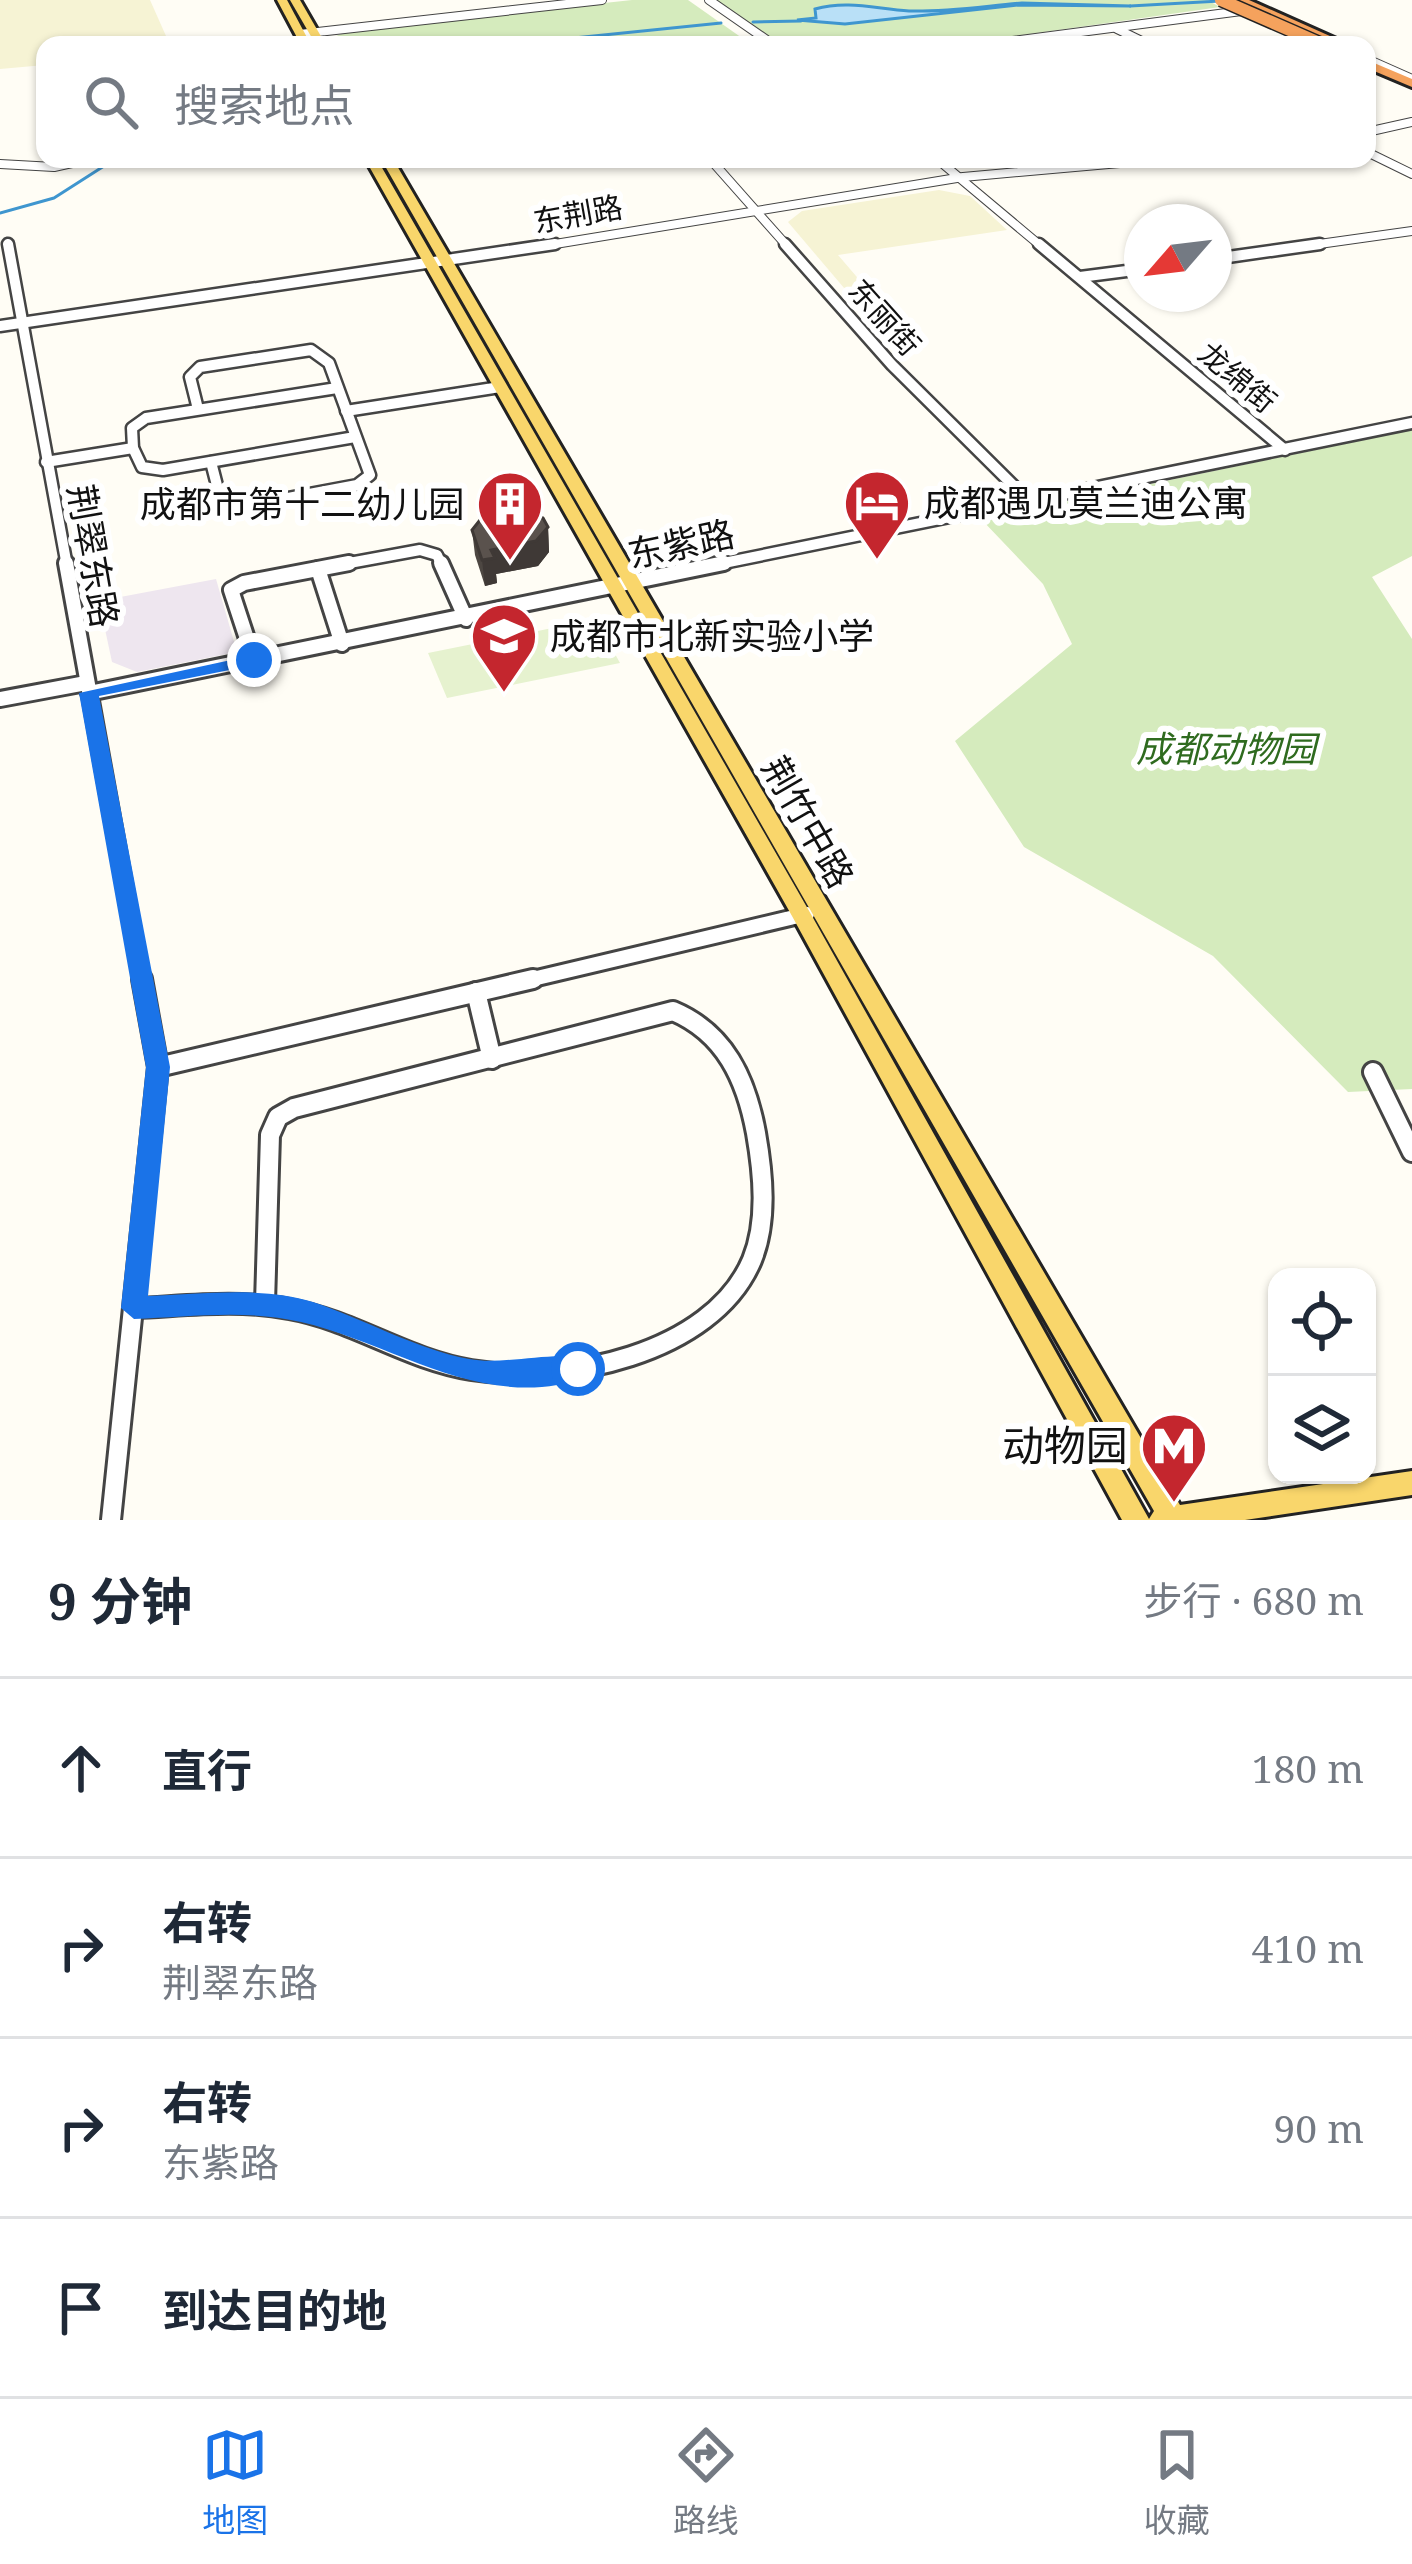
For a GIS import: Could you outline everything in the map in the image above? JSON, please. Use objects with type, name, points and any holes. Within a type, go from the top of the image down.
[{"type":"highway","points":[[1221,0],[1303,36]]},
{"type":"highway","points":[[1240,0],[1323,36]]},
{"type":"highway","points":[[1376,63],[1412,79]]},
{"type":"main road","points":[[282,0],[301,36]]},
{"type":"main road","points":[[296,0],[316,36]]},
{"type":"main road","points":[[377,168],[435,260]]},
{"type":"main road","name":"荆竹中路","points":[[391,168],[500,387],[624,587]]},
{"type":"main road","name":"荆竹中路","points":[[435,260],[1169,1519]]},
{"type":"main road","name":"荆竹中路","points":[[812,913],[1136,1520]]},
{"type":"main road","points":[[1169,1519],[1412,1483]]},
{"type":"street","points":[[530,0],[539,7]]},
{"type":"street","points":[[308,36],[602,0]]},
{"type":"street","points":[[709,0],[761,36]]},
{"type":"street","points":[[1231,0],[1313,36]]},
{"type":"street","points":[[1053,36],[1253,10]]},
{"type":"street","points":[[1117,28],[1133,36]]},
{"type":"street","points":[[1376,133],[1412,124]]},
{"type":"street","points":[[1376,156],[1412,174]]},
{"type":"street","points":[[0,164],[36,166]]},
{"type":"street","name":"东丽街","points":[[718,168],[892,365],[1030,502]]},
{"type":"street","name":"龙绵街","points":[[950,168],[1285,450]]},
{"type":"street","name":"东荆路","points":[[0,323],[435,260],[1009,168]]},
{"type":"street","name":"东荆路","points":[[958,174],[1041,168]]},
{"type":"street","points":[[1232,257],[1412,232]]},
{"type":"street","name":"荆翠东路","points":[[8,244],[158,1067],[111,1520]]},
{"type":"street","points":[[1080,277],[1124,271]]},
{"type":"street","points":[[198,409],[190,377],[200,367],[299,350],[323,356],[370,475],[365,481],[240,507],[221,501],[211,462]]},
{"type":"street","points":[[346,411],[500,387]]},
{"type":"street","points":[[338,388],[146,418],[132,428],[133,448],[142,467],[163,470],[355,437]]},
{"type":"street","name":"东紫路","points":[[0,699],[342,644],[1412,423]]},
{"type":"street","points":[[46,462],[133,448]]},
{"type":"street","points":[[254,660],[232,590],[318,569],[420,550],[436,555],[466,619]]},
{"type":"street","points":[[318,569],[342,644]]},
{"type":"street","points":[[158,1067],[812,913]]},
{"type":"street","points":[[476,992],[492,1058]]},
{"type":"street","points":[[134,1308],[265,1303],[309,1312],[442,1364],[521,1374],[578,1369],[653,1350],[712,1310],[753,1260],[764,1211],[761,1158],[750,1104],[722,1046],[702,1019],[673,1011],[318,1100],[278,1118],[270,1136],[265,1303]]},
{"type":"street","points":[[1373,1072],[1412,1152]]},
{"type":"shaded area","points":[[0,0],[150,0],[166,36],[36,36],[36,66],[0,69]]},
{"type":"shaded area","points":[[939,190],[970,196],[1007,230],[838,255],[910,339],[890,342],[788,222],[802,211]]},
{"type":"shaded area","points":[[216,579],[237,652],[137,672],[112,662],[99,601]]},
{"type":"green space","points":[[632,0],[688,0],[739,36],[336,36]]},
{"type":"green space","points":[[717,0],[1207,0],[1220,7],[1015,36],[769,36]]},
{"type":"green space","name":"成都动物园","points":[[1412,430],[1412,556],[1372,577],[1412,639],[1412,1089],[1348,1092],[1213,956],[1024,847],[955,741],[1072,644],[1043,584],[981,519]]},
{"type":"green space","points":[[582,622],[599,625],[620,663],[447,698],[428,653]]},
{"type":"water","points":[[1022,3],[1131,6],[1018,5],[845,24],[797,20],[816,18],[815,9],[839,5],[923,11]]},
{"type":"building","points":[[520,509],[543,518],[548,527],[536,541],[491,550],[495,558],[482,560],[472,530],[484,515]]},
{"type":"waterway","points":[[1130,6],[1220,1]]},
{"type":"waterway","points":[[753,22],[801,21]]},
{"type":"waterway","points":[[594,36],[721,23]]},
{"type":"waterway","points":[[0,213],[54,198],[101,168]]},
{"type":"place","name":"成都遇见莫兰迪公寓","points":[[877,562]]},
{"type":"place","name":"成都市第十二幼儿园","points":[[510,563]]},
{"type":"place","name":"成都市北新实验小学","points":[[504,695]]},
{"type":"place","name":"动物园","points":[[1174,1505]]},
{"type":"route","points":[[254,660],[89,693],[158,1067],[134,1308],[265,1303],[309,1312],[417,1356],[468,1371],[521,1374],[578,1369]]}]
